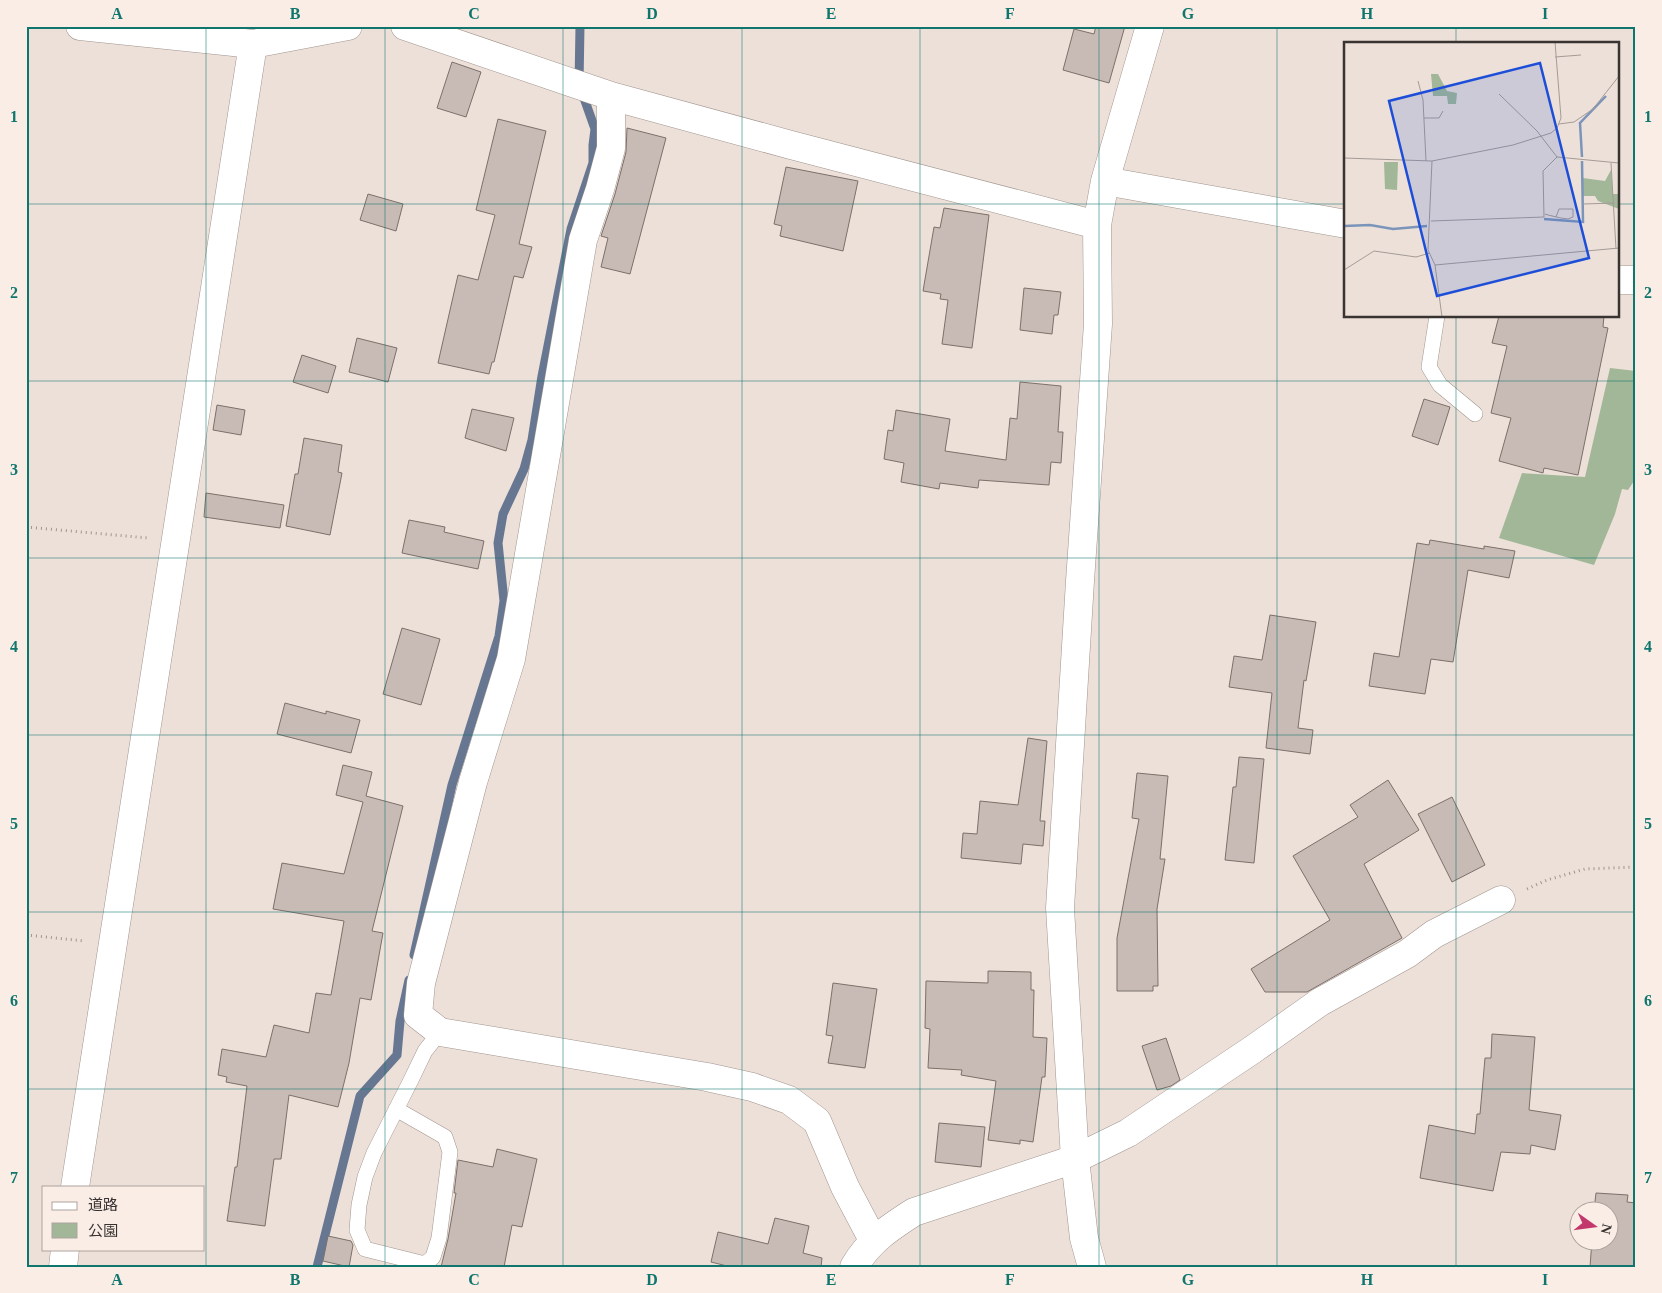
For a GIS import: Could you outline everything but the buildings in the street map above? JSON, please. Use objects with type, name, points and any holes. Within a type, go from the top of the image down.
[{"type":"street","points":[[80,26],[253,44],[348,26]]},
{"type":"street","points":[[406,26],[611,96],[1097,225]]},
{"type":"street","points":[[1092,1267],[1084,1238],[1075,1159],[1060,908],[1098,324],[1097,225],[1105,180],[1150,26]]},
{"type":"street","points":[[75,1186],[253,44]]},
{"type":"street","points":[[611,96],[611,148],[583,240],[511,659],[473,782],[421,983],[418,1015],[440,1032],[707,1077],[752,1087],[789,1100],[817,1120],[845,1187],[873,1240]]},
{"type":"street","points":[[1105,180],[1344,224]]},
{"type":"street","points":[[1620,280],[1636,280]]},
{"type":"street","points":[[854,1267],[873,1240],[914,1212],[1075,1159],[1128,1133],[1320,1002],[1407,954],[1434,934],[1501,900]]},
{"type":"street","points":[[63,1267],[66,1250]]},
{"type":"lane","points":[[1437,318],[1429,367],[1440,385],[1475,414]]},
{"type":"lane","points":[[396,1109],[445,1137],[450,1152],[439,1238],[433,1257],[425,1264],[365,1249],[357,1230],[358,1205],[364,1177],[374,1153],[396,1109],[426,1051],[440,1032]]},
{"type":"path","points":[[26,527],[176,540]]},
{"type":"path","points":[[1501,900],[1547,880],[1585,869],[1636,867]]},
{"type":"path","points":[[26,935],[114,944]]},
{"type":"green space","points":[[1610,368],[1636,371],[1636,481],[1628,490],[1622,489],[1615,514],[1594,565],[1499,538],[1522,473],[1585,477]]},
{"type":"waterway","points":[[414,955],[452,785],[499,636],[504,601],[498,543],[503,514],[524,469],[532,440],[542,376],[571,229],[593,163],[595,129],[579,84],[580,26]]},
{"type":"waterway","points":[[317,1267],[360,1096],[397,1055],[400,1021],[409,980]]}]
